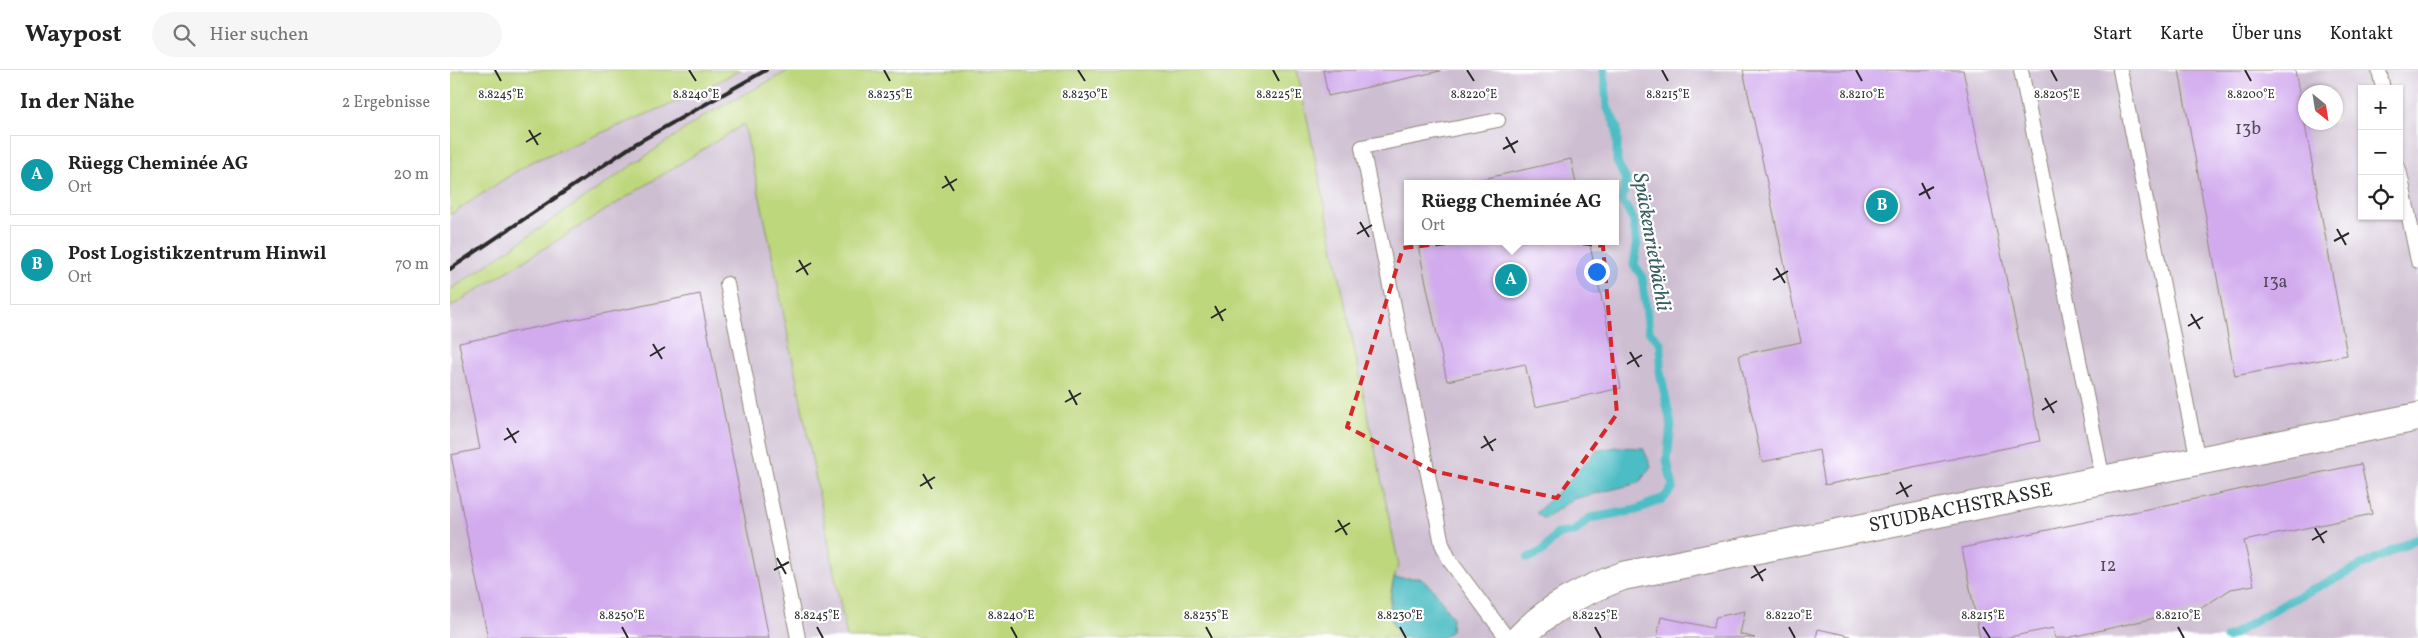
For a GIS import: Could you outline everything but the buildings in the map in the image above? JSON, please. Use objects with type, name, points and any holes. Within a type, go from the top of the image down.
[{"type":"street","name":"STUDBACHSTRASSE","points":[[1520,638],[1554,608],[1599,584],[1623,576],[2418,416]]},
{"type":"lane","points":[[2022,70],[2103,480]]},
{"type":"lane","points":[[2120,70],[2198,461]]},
{"type":"lane","points":[[2379,70],[2382,85]]},
{"type":"lane","points":[[1498,120],[1362,147],[1442,544],[1450,561],[1507,638]]},
{"type":"lane","points":[[2400,175],[2418,261]]},
{"type":"lane","points":[[727,284],[798,638]]},
{"type":"highlighted area","points":[[1519,235],[1603,246],[1617,414],[1557,498],[1433,471],[1347,427],[1403,248]]},
{"type":"shaded area","points":[[741,70],[790,70],[704,116],[450,290],[450,215],[529,163],[688,97]]},
{"type":"shaded area","points":[[1297,70],[2418,70],[2418,638],[1403,638],[1389,610],[1393,578],[1399,566]]},
{"type":"shaded area","points":[[744,124],[771,249],[847,638],[450,638],[450,307]]},
{"type":"green space","points":[[459,70],[741,70],[688,97],[529,163],[450,215],[450,75]]},
{"type":"green space","points":[[790,70],[1297,70],[1399,566],[1395,574],[1391,593],[1390,614],[1397,631],[1403,638],[847,638],[771,249],[744,124],[450,307],[450,290],[704,116]]},
{"type":"water","points":[[1616,447],[1643,448],[1651,466],[1639,483],[1573,499],[1544,519],[1536,513],[1572,478],[1596,451]]},
{"type":"water","points":[[1394,578],[1420,578],[1434,590],[1452,617],[1451,631],[1442,638],[1403,638],[1397,632],[1391,618]]},
{"type":"waterway","name":"Späckenrietbächli","points":[[1528,558],[1543,551],[1557,534],[1574,532],[1590,518],[1636,510],[1664,498],[1673,487],[1667,461],[1671,424],[1660,372],[1661,344],[1649,331],[1642,276],[1634,265],[1637,245],[1633,219],[1622,201],[1626,180],[1617,162],[1617,128],[1607,107],[1604,70]]},
{"type":"waterway","points":[[2227,638],[2283,604],[2418,538]]},
{"type":"railway","points":[[450,269],[635,144],[766,70]]},
{"type":"place","name":"Post Logistikzentrum Hinwil","points":[[1882,206]]},
{"type":"place","name":"Rüegg Cheminée AG","points":[[1511,280]]}]
